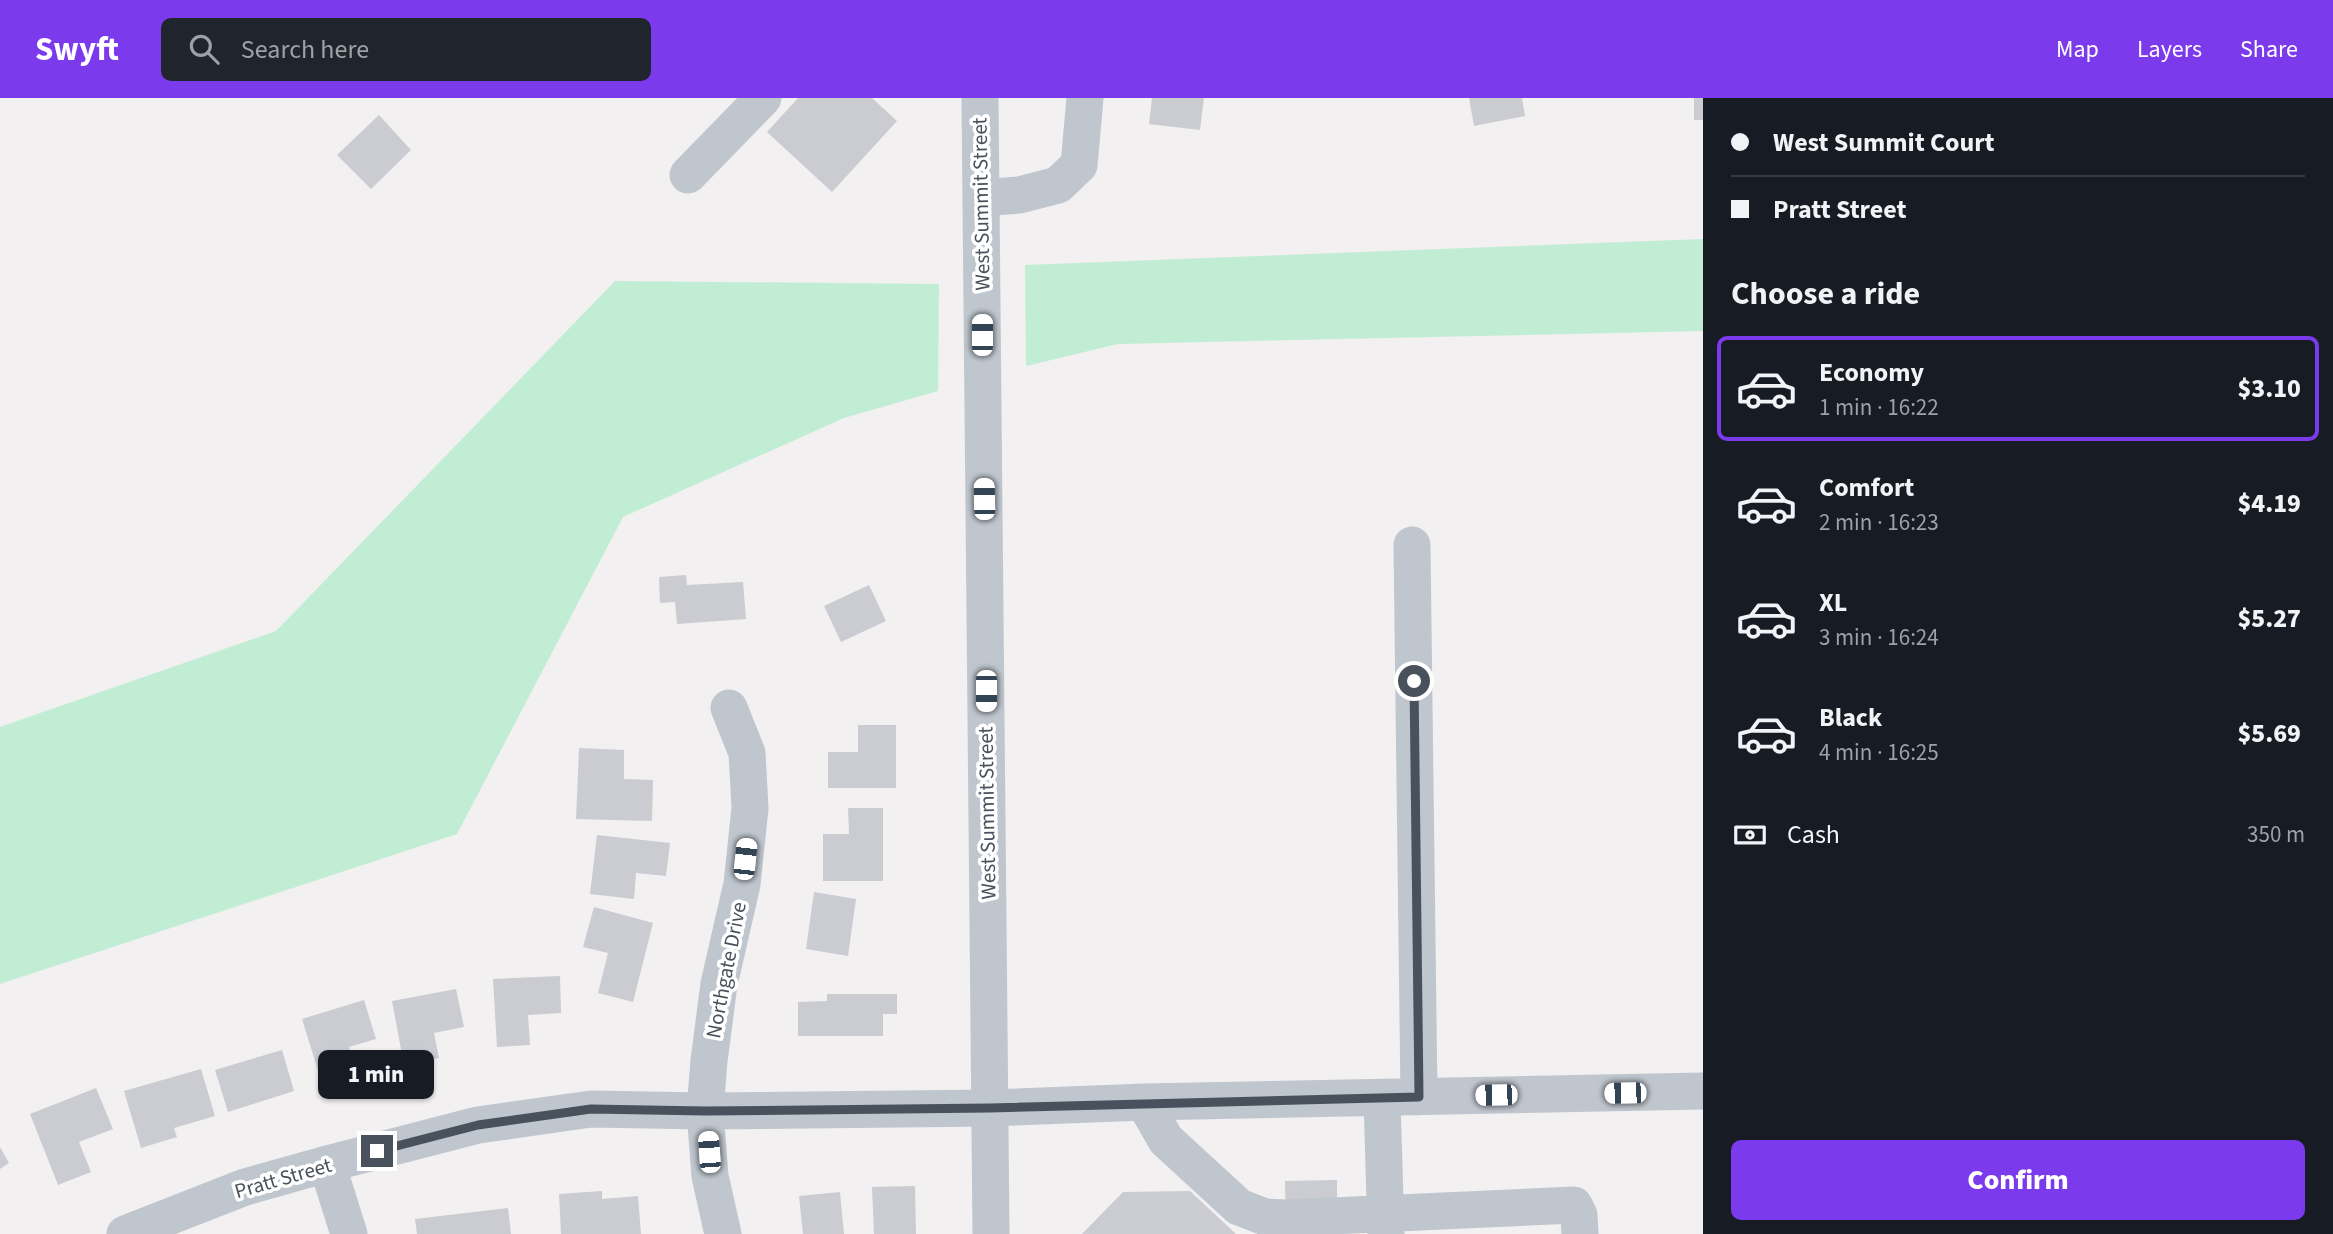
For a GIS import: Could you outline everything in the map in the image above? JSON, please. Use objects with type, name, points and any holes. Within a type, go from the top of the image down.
[{"type":"street","points":[[688,175],[763,98]]},
{"type":"street","name":"West Summit Street","points":[[980,98],[991,1234]]},
{"type":"street","points":[[981,198],[1018,195],[1058,185],[1079,165],[1085,98]]},
{"type":"street","points":[[1412,545],[1419,1097]]},
{"type":"street","name":"Northgate Drive","points":[[723,1234],[710,1176],[705,1111],[719,984],[742,884],[750,808],[747,753],[729,708]]},
{"type":"street","name":"Pratt Street","points":[[125,1234],[245,1187],[327,1164],[478,1125],[591,1109],[705,1111],[990,1108],[1144,1102],[1703,1091]]},
{"type":"street","points":[[1382,1099],[1386,1224]]},
{"type":"street","points":[[1144,1102],[1166,1140],[1239,1207],[1287,1226],[1386,1224],[1574,1205],[1579,1215],[1580,1234]]},
{"type":"street","points":[[327,1164],[349,1234]]},
{"type":"green space","points":[[1703,239],[1703,331],[1118,344],[1026,366],[1025,265]]},
{"type":"green space","points":[[615,281],[939,284],[938,391],[844,418],[623,517],[457,834],[0,984],[0,727],[276,631]]},
{"type":"building","points":[[798,98],[872,98],[897,121],[832,192],[767,132]]},
{"type":"building","points":[[1152,98],[1204,98],[1200,130],[1149,124]]},
{"type":"building","points":[[1469,98],[1522,98],[1525,116],[1474,126]]},
{"type":"building","points":[[1694,98],[1703,98],[1703,120],[1694,120]]},
{"type":"building","points":[[379,115],[411,150],[371,189],[337,155]]},
{"type":"building","points":[[686,575],[687,585],[743,582],[746,619],[677,624],[675,602],[660,603],[659,577]]},
{"type":"building","points":[[869,585],[886,621],[841,642],[824,606]]},
{"type":"building","points":[[858,725],[896,725],[896,788],[828,788],[828,752],[858,752]]},
{"type":"building","points":[[579,748],[624,750],[624,779],[653,780],[652,821],[576,819]]},
{"type":"building","points":[[848,808],[883,808],[883,881],[823,881],[823,834],[849,834]]},
{"type":"building","points":[[597,835],[670,843],[666,876],[636,873],[634,899],[590,894]]},
{"type":"building","points":[[814,892],[856,899],[848,956],[806,949]]},
{"type":"building","points":[[594,907],[653,923],[633,1002],[598,993],[608,953],[583,947]]},
{"type":"building","points":[[560,976],[561,1013],[528,1015],[530,1045],[497,1047],[493,979]]},
{"type":"building","points":[[456,989],[464,1027],[434,1033],[439,1058],[404,1065],[392,1001]]},
{"type":"building","points":[[827,994],[897,994],[897,1014],[883,1014],[883,1036],[798,1036],[798,1002],[827,1001]]},
{"type":"building","points":[[364,1000],[376,1039],[349,1047],[359,1079],[324,1090],[302,1019]]},
{"type":"building","points":[[282,1050],[294,1091],[228,1112],[215,1070]]},
{"type":"building","points":[[201,1069],[215,1116],[174,1128],[177,1137],[141,1148],[124,1091]]},
{"type":"building","points":[[96,1088],[113,1129],[79,1142],[91,1172],[58,1185],[30,1114]]},
{"type":"building","points":[[0,1147],[9,1163],[0,1169]]},
{"type":"building","points":[[1337,1180],[1337,1234],[1286,1226],[1285,1181]]},
{"type":"building","points":[[915,1186],[916,1234],[874,1234],[872,1187]]},
{"type":"building","points":[[602,1191],[602,1199],[638,1196],[641,1234],[561,1234],[559,1194]]},
{"type":"building","points":[[1190,1191],[1236,1234],[1082,1234],[1123,1192]]},
{"type":"building","points":[[840,1192],[844,1234],[803,1234],[799,1196]]},
{"type":"building","points":[[508,1208],[511,1234],[417,1234],[415,1219]]},
{"type":"route","points":[[377,1151],[478,1125],[591,1109],[705,1111],[990,1108],[1168,1101],[1419,1097],[1414,681]]}]
